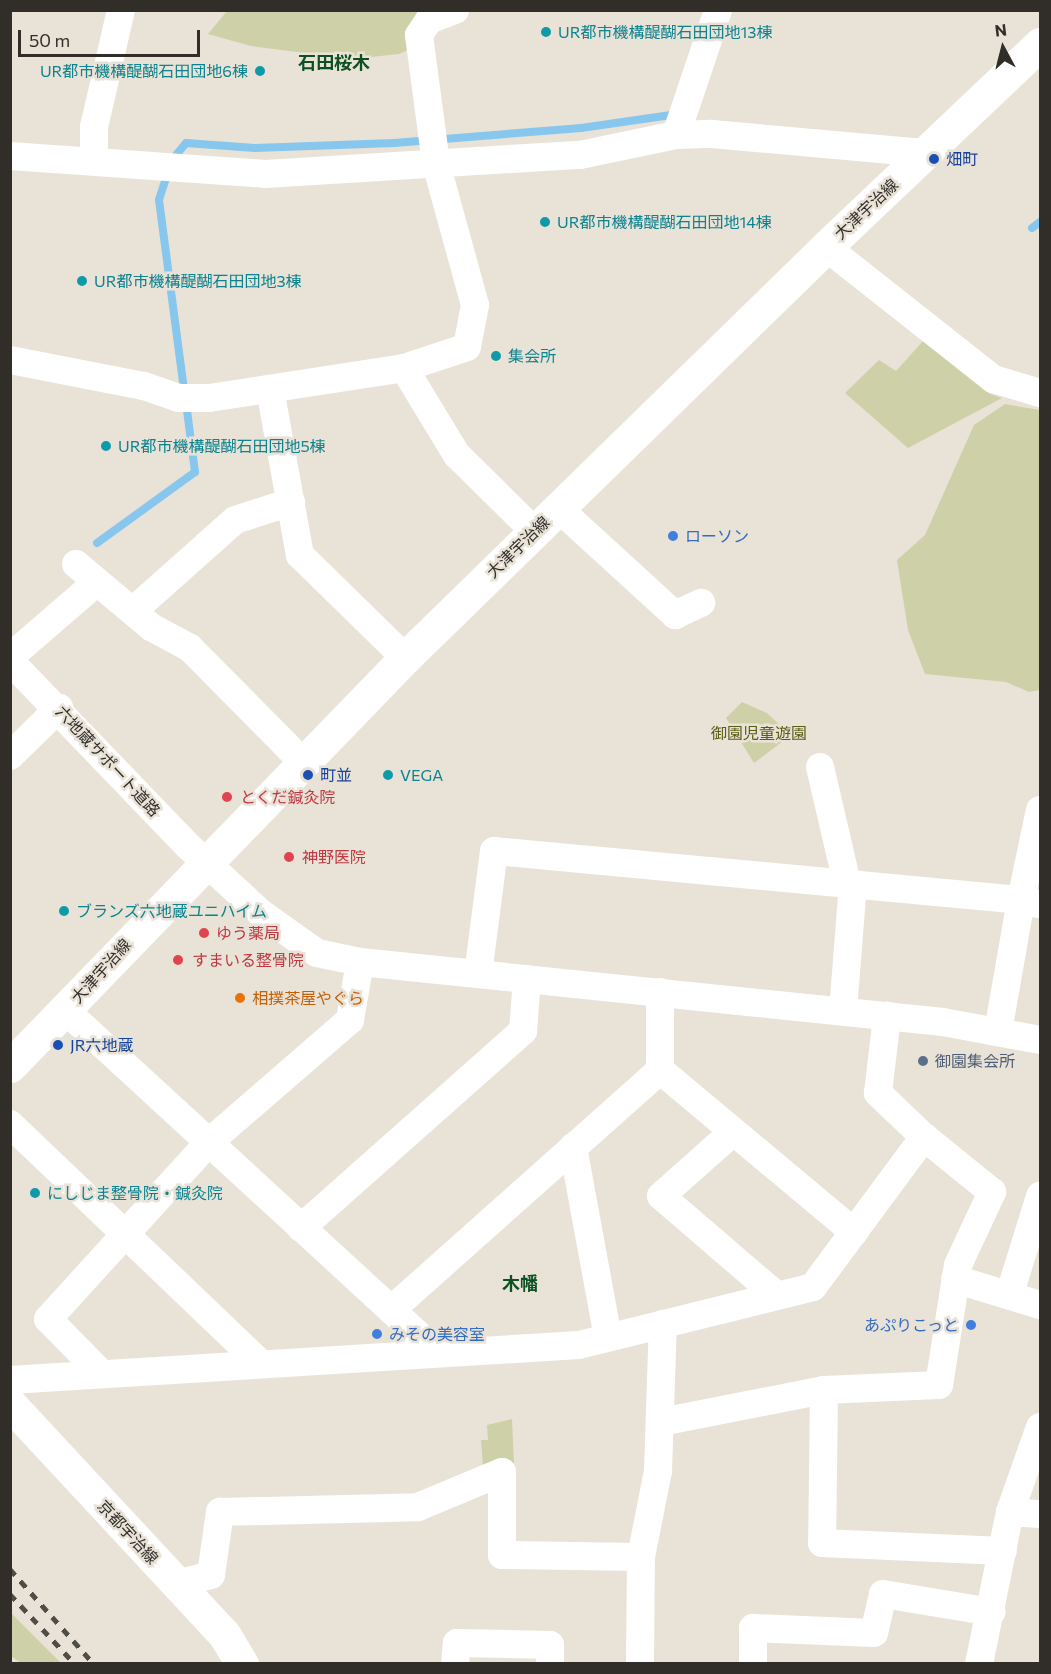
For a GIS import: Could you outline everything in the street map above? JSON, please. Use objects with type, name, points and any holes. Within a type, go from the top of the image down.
[{"type":"main road","name":"大津宇治線","points":[[10,1066],[302,761],[405,658],[826,247],[1041,44]]},
{"type":"main road","name":"京都宇治線","points":[[10,1404],[224,1634],[242,1664]]},
{"type":"street","points":[[94,160],[94,127],[121,10]]},
{"type":"street","points":[[10,360],[144,386],[178,398],[270,389],[404,368],[467,347],[475,305],[436,163],[419,35],[429,20],[455,10]]},
{"type":"street","points":[[676,135],[718,10]]},
{"type":"street","points":[[10,156],[94,160],[265,174],[580,155],[676,135],[775,137],[924,153]]},
{"type":"street","points":[[826,247],[993,379],[1041,393]]},
{"type":"street","points":[[404,368],[457,455],[534,531]]},
{"type":"street","points":[[270,389],[300,555],[405,658]]},
{"type":"street","points":[[134,610],[235,520],[291,502]]},
{"type":"street","points":[[558,508],[675,615],[701,603]]},
{"type":"street","points":[[10,659],[87,573],[134,610],[151,627],[190,648],[302,761]]},
{"type":"street","name":"六地蔵サポート道路","points":[[10,659],[188,846],[207,860],[262,914],[317,953],[360,962],[887,1016],[1041,1040]]},
{"type":"street","points":[[10,756],[59,708]]},
{"type":"street","points":[[820,767],[850,884],[843,1011]]},
{"type":"street","points":[[998,1032],[1031,902],[1041,810]]},
{"type":"street","points":[[478,974],[494,851],[1031,902]]},
{"type":"street","points":[[100,1372],[48,1319],[208,1143],[350,1020],[360,962]]},
{"type":"street","points":[[301,1228],[523,1031],[527,979]]},
{"type":"street","points":[[391,1310],[660,1070],[660,992]]},
{"type":"street","points":[[65,1010],[438,1353]]},
{"type":"street","points":[[661,1422],[824,1389],[939,1385],[955,1279],[992,1192],[924,1137],[878,1094],[887,1016]]},
{"type":"street","points":[[660,1070],[854,1232]]},
{"type":"street","points":[[10,1124],[126,1232],[260,1363]]},
{"type":"street","points":[[733,1132],[661,1196],[776,1295]]},
{"type":"street","points":[[10,1380],[100,1372],[579,1345],[813,1287],[924,1137]]},
{"type":"street","points":[[573,1147],[608,1337]]},
{"type":"street","points":[[1010,1293],[1041,1196]]},
{"type":"street","points":[[955,1279],[1010,1293],[1041,1305]]},
{"type":"street","points":[[640,1664],[641,1557],[658,1471],[663,1324]]},
{"type":"street","points":[[824,1389],[822,1543],[1003,1551]]},
{"type":"street","points":[[979,1664],[992,1612],[1010,1512],[1041,1427]]},
{"type":"street","points":[[177,1584],[211,1575],[220,1512],[418,1507],[502,1472],[502,1555],[641,1557]]},
{"type":"street","points":[[1010,1512],[1041,1514]]},
{"type":"street","points":[[753,1664],[753,1628],[874,1634],[883,1594],[992,1612]]},
{"type":"street","points":[[455,1664],[457,1643],[550,1645],[550,1664]]},
{"type":"green space","points":[[227,11],[424,11],[410,49],[399,54],[352,59],[251,46],[208,34]]},
{"type":"green space","points":[[923,341],[990,394],[1002,398],[908,448],[845,393],[879,360],[896,371]]},
{"type":"green space","points":[[1005,404],[1040,410],[1040,690],[1029,692],[1006,682],[925,674],[908,630],[897,560],[925,535],[974,425]]},
{"type":"green space","name":"御園児童遊園","points":[[742,702],[767,713],[791,735],[754,763],[726,718]]},
{"type":"green space","points":[[512,1419],[514,1463],[483,1467],[481,1440],[488,1440],[487,1425]]},
{"type":"green space","points":[[11,1613],[62,1663],[21,1663],[11,1656]]},
{"type":"waterway","points":[[171,161],[186,143],[255,148],[394,143],[581,128],[671,115]]},
{"type":"waterway","points":[[168,172],[159,200],[184,391]]},
{"type":"waterway","points":[[1032,228],[1040,222]]},
{"type":"waterway","points":[[97,543],[195,472],[186,403]]},
{"type":"railway","points":[[10,1569],[94,1664]]},
{"type":"railway","points":[[10,1594],[75,1664]]},
{"type":"place","name":"UR都市機構醍醐石田団地13棟","points":[[546,32]]},
{"type":"place","name":"UR都市機構醍醐石田団地6棟","points":[[260,71]]},
{"type":"place","name":"畑町","points":[[934,159]]},
{"type":"place","name":"UR都市機構醍醐石田団地14棟","points":[[545,222]]},
{"type":"place","name":"UR都市機構醍醐石田団地3棟","points":[[82,281]]},
{"type":"place","name":"集会所","points":[[496,356]]},
{"type":"place","name":"UR都市機構醍醐石田団地5棟","points":[[106,446]]},
{"type":"place","name":"ローソン","points":[[673,536]]},
{"type":"place","name":"町並","points":[[308,775]]},
{"type":"place","name":"VEGA","points":[[388,775]]},
{"type":"place","name":"とくだ鍼灸院","points":[[227,797]]},
{"type":"place","name":"神野医院","points":[[289,857]]},
{"type":"place","name":"ブランズ六地蔵ユニハイム","points":[[64,911]]},
{"type":"place","name":"ゆう薬局","points":[[204,933]]},
{"type":"place","name":"すまいる整骨院","points":[[178,960]]},
{"type":"place","name":"相撲茶屋やぐら","points":[[240,998]]},
{"type":"place","name":"JR六地蔵","points":[[58,1045]]},
{"type":"place","name":"御園集会所","points":[[923,1061]]},
{"type":"place","name":"にしじま整骨院・鍼灸院","points":[[35,1193]]},
{"type":"place","name":"あぷりこっと","points":[[971,1325]]},
{"type":"place","name":"みその美容室","points":[[377,1334]]},
{"type":"district","name":"石田桜木","points":[[334,62]]},
{"type":"district","name":"木幡","points":[[520,1283]]}]
